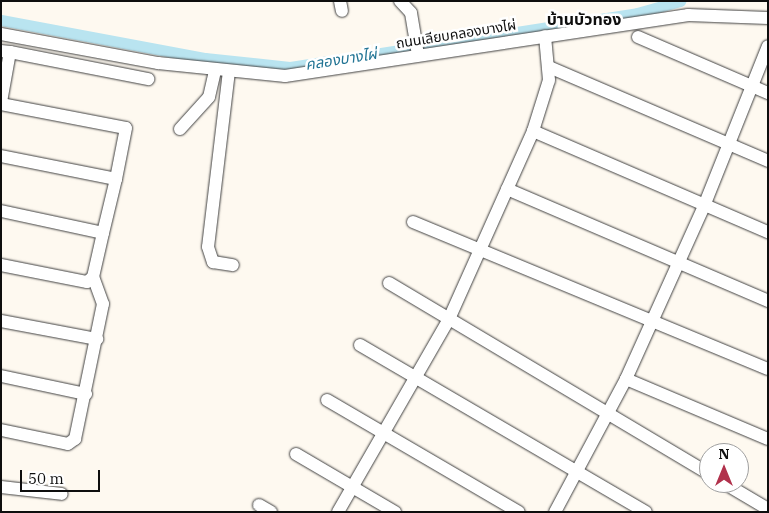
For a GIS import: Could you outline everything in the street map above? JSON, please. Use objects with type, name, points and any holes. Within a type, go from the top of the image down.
[{"type":"street","points":[[400,1],[411,13],[418,52]]},
{"type":"street","name":"ถนนเลียบคลองบางไผ่","points":[[1,34],[158,63],[285,76],[418,52],[546,36],[688,15],[768,18]]},
{"type":"street","points":[[338,512],[418,377],[449,319],[533,131],[549,80],[546,36]]},
{"type":"street","points":[[638,37],[768,93]]},
{"type":"street","points":[[555,512],[609,415],[626,380],[730,145],[751,86],[768,46]]},
{"type":"street","points":[[1,430],[68,444],[75,438],[104,304],[93,277],[126,128],[1,103],[6,51],[148,79]]},
{"type":"street","points":[[549,68],[768,161]]},
{"type":"street","points":[[180,129],[209,97],[215,70]]},
{"type":"street","points":[[229,71],[208,246],[213,262],[233,265]]},
{"type":"street","points":[[533,131],[768,232]]},
{"type":"street","points":[[1,156],[116,179]]},
{"type":"street","points":[[507,189],[768,301]]},
{"type":"street","points":[[1,211],[103,233]]},
{"type":"street","points":[[413,222],[768,369]]},
{"type":"street","points":[[1,265],[87,282],[93,277]]},
{"type":"street","points":[[389,284],[699,468]]},
{"type":"street","points":[[1,321],[97,339]]},
{"type":"street","points":[[360,345],[418,377],[646,512]]},
{"type":"street","points":[[1,376],[86,394]]},
{"type":"street","points":[[626,380],[768,439]]},
{"type":"street","points":[[327,400],[385,432],[519,512]]},
{"type":"street","points":[[296,454],[395,512]]},
{"type":"street","points":[[1,486],[62,494]]},
{"type":"street","points":[[741,493],[768,509]]},
{"type":"street","points":[[260,505],[271,512]]},
{"type":"waterway","name":"คลองบางไผ่","points":[[1,20],[205,58],[290,67],[637,13],[680,1]]},
{"type":"district","name":"บ้านบัวทอง","points":[[584,19]]}]
